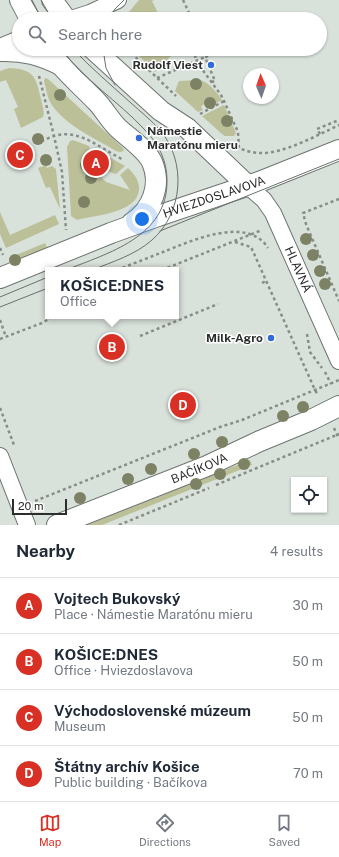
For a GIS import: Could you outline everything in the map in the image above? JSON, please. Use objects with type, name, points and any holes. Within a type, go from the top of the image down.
[{"type":"street","points":[[20,0],[26,12]]},
{"type":"street","points":[[52,0],[61,12]]},
{"type":"street","points":[[92,12],[118,0]]},
{"type":"street","points":[[0,47],[12,42]]},
{"type":"street","points":[[0,53],[12,54]]},
{"type":"street","points":[[35,56],[46,59],[63,68]]},
{"type":"street","points":[[54,56],[63,68],[98,103],[116,126],[151,160],[154,168],[155,188],[150,206],[140,217],[111,233]]},
{"type":"street","points":[[101,56],[161,111],[188,128],[248,186]]},
{"type":"street","name":"HVIEZDOSLAVOVA","points":[[0,278],[111,233],[248,186],[339,150]]},
{"type":"street","name":"HLAVNÁ","points":[[248,186],[264,200],[273,213],[339,361]]},
{"type":"street","name":"BAČÍKOVA","points":[[57,525],[207,466],[333,409]]},
{"type":"street","points":[[0,456],[27,525]]},
{"type":"path","points":[[183,0],[189,12]]},
{"type":"path","points":[[133,56],[157,78],[206,57],[215,81],[211,82]]},
{"type":"path","points":[[195,56],[196,61],[221,95],[238,132],[239,148],[261,153],[280,150],[339,125]]},
{"type":"path","points":[[37,70],[62,172],[66,230]]},
{"type":"path","points":[[197,116],[224,102]]},
{"type":"path","points":[[320,134],[317,129],[339,120]]},
{"type":"path","points":[[36,144],[54,136],[72,135],[90,141],[126,160]]},
{"type":"path","points":[[339,199],[303,213],[306,224],[338,295],[339,301]]},
{"type":"path","points":[[125,267],[204,236],[235,232],[251,235],[170,267]]},
{"type":"path","points":[[235,242],[251,247],[315,390],[320,398],[333,409],[339,439]]},
{"type":"path","points":[[0,248],[3,255]]},
{"type":"path","points":[[262,283],[266,281]]},
{"type":"path","points":[[140,336],[218,304]]},
{"type":"path","points":[[0,339],[49,319]]},
{"type":"path","points":[[0,320],[6,336]]},
{"type":"path","points":[[21,508],[36,500],[170,446],[242,420],[339,380]]},
{"type":"path","points":[[119,525],[338,434]]},
{"type":"path","points":[[168,442],[170,446]]},
{"type":"green space","points":[[139,0],[154,0],[152,1],[158,12],[129,12]]},
{"type":"green space","points":[[139,56],[171,56],[155,72]]},
{"type":"green space","points":[[9,68],[29,72],[37,85],[44,112],[43,117],[21,128],[14,109],[18,107],[6,80],[0,82],[0,71]]},
{"type":"green space","points":[[45,78],[48,79],[123,148],[124,151],[116,151],[80,130],[63,118],[50,102],[44,81]]},
{"type":"green space","points":[[200,80],[212,88],[222,100],[207,108],[204,104],[201,107],[203,110],[198,112],[175,91],[179,81]]},
{"type":"green space","points":[[224,105],[236,133],[234,136],[225,136],[202,116]]},
{"type":"green space","points":[[73,140],[89,146],[93,168],[106,182],[130,190],[120,175],[128,168],[130,170],[139,184],[139,190],[136,198],[131,204],[114,212],[77,220],[71,216],[67,147],[70,141]]},
{"type":"green space","points":[[95,149],[125,166],[116,174],[103,170]]},
{"type":"green space","points":[[46,165],[47,168],[52,166],[56,169],[60,209],[50,187],[46,188],[38,168]]},
{"type":"green space","points":[[0,212],[10,235],[55,215],[59,224],[6,248],[0,234]]},
{"type":"green space","points":[[45,243],[49,252],[13,266],[9,258]]},
{"type":"green space","points":[[250,460],[252,465],[102,525],[83,525]]},
{"type":"tram line","points":[[31,0],[38,12]]},
{"type":"tram line","points":[[41,0],[48,12]]},
{"type":"tram line","points":[[113,12],[124,0]]},
{"type":"tram line","points":[[67,56],[80,71],[149,134],[161,152],[167,173],[165,200],[158,216],[147,229],[133,240],[117,249],[74,267]]},
{"type":"tram line","points":[[80,56],[150,119],[160,130],[169,143],[178,172],[178,187],[175,202],[170,216],[162,229],[152,240],[138,250],[123,258],[100,267]]},
{"type":"tram line","points":[[104,56],[106,68],[115,85]]},
{"type":"tram line","points":[[160,231],[339,159]]},
{"type":"tram line","points":[[0,297],[45,278]]},
{"type":"tram line","points":[[0,307],[45,289]]},
{"type":"place","name":"Rudolf Viest","points":[[211,65]]},
{"type":"place","name":"Námestie Maratónu mieru","points":[[139,138]]},
{"type":"place","name":"Východoslovenské múzeum","points":[[20,155]]},
{"type":"place","name":"Vojtech Bukovský","points":[[96,163]]},
{"type":"place","name":"Milk-Agro","points":[[271,338]]},
{"type":"place","name":"KOŠICE:DNES","points":[[112,347]]},
{"type":"place","name":"Štátny archív Košice","points":[[183,405]]}]
